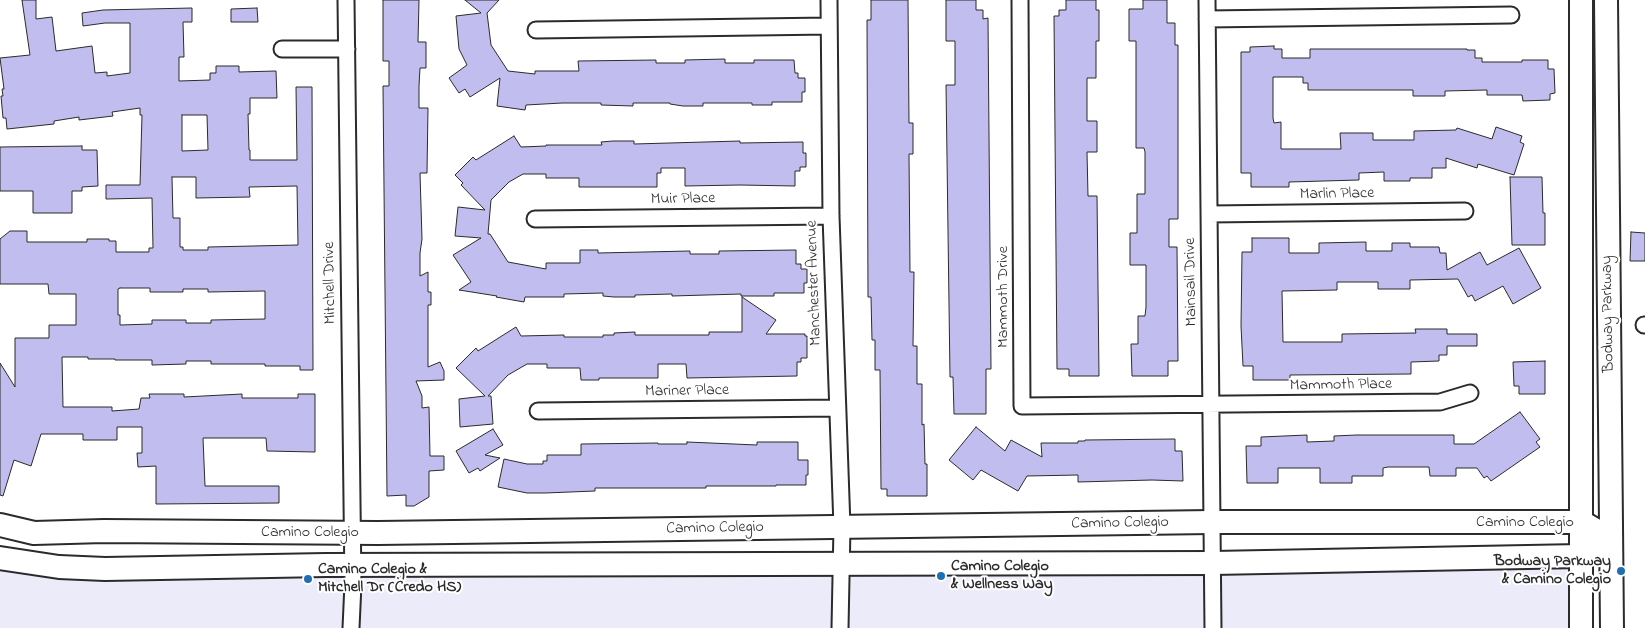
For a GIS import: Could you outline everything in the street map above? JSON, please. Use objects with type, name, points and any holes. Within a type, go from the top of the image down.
[{"type":"street","name":"Mitchell Drive","points":[[346,0],[353,565],[352,628]]},
{"type":"street","name":"Manchester Avenue","points":[[829,0],[830,216],[842,527],[840,628]]},
{"type":"street","name":"Mammoth Drive","points":[[1020,0],[1022,406],[1211,404]]},
{"type":"street","name":"Mainsail Drive","points":[[1207,0],[1213,628]]},
{"type":"street","name":"Bodway Parkway","points":[[1581,0],[1581,628]]},
{"type":"street","name":"Bodway Parkway","points":[[1606,0],[1612,628]]},
{"type":"street","points":[[1207,19],[1512,15]]},
{"type":"street","points":[[536,30],[829,26]]},
{"type":"street","points":[[282,49],[347,49]]},
{"type":"street","name":"Marlin Place","points":[[1209,214],[1465,211]]},
{"type":"street","name":"Muir Place","points":[[535,219],[830,216]]},
{"type":"street","name":"Mammoth Place","points":[[1211,404],[1440,402],[1470,393]]},
{"type":"street","name":"Mariner Place","points":[[538,411],[837,408]]},
{"type":"street","name":"Camino Colegio","points":[[0,525],[34,532],[352,533],[1212,522],[1582,522],[1611,539]]},
{"type":"street","name":"Camino Colegio","points":[[0,558],[59,567],[105,569],[353,565],[1213,563],[1580,556],[1611,539]]},
{"type":"shaded area","points":[[1580,556],[1581,628],[0,628],[0,558]]},
{"type":"building","points":[[22,0],[36,0],[36,19],[52,17],[56,51],[92,46],[95,73],[107,72],[107,76],[130,73],[130,23],[105,23],[83,26],[82,13],[103,10],[192,8],[192,22],[183,22],[184,57],[179,57],[179,81],[210,80],[210,73],[216,73],[216,66],[239,66],[239,72],[276,71],[277,98],[250,98],[250,114],[248,114],[250,160],[297,160],[296,87],[312,87],[313,370],[300,370],[300,366],[211,364],[211,361],[186,361],[186,364],[152,365],[152,360],[62,357],[63,407],[112,407],[112,411],[139,409],[141,398],[150,398],[149,394],[184,394],[184,397],[242,394],[242,398],[298,398],[298,394],[315,394],[315,452],[267,451],[266,438],[203,438],[205,486],[279,486],[279,503],[156,504],[156,466],[138,467],[137,453],[142,453],[142,427],[117,427],[117,440],[83,440],[83,434],[41,434],[31,466],[14,460],[3,496],[0,495],[0,363],[15,387],[15,338],[49,338],[49,325],[76,325],[76,294],[49,294],[48,284],[0,284],[0,239],[10,231],[27,231],[27,242],[87,242],[87,239],[109,239],[109,241],[116,241],[116,252],[149,252],[149,248],[153,248],[152,198],[106,199],[106,185],[140,185],[142,115],[140,115],[140,108],[112,112],[113,116],[79,120],[79,117],[54,121],[54,124],[7,129],[6,118],[3,118],[1,96],[3,96],[2,89],[4,89],[0,58],[30,55]],"holes":[[[182,115],[207,115],[208,150],[182,151]],[[172,177],[196,177],[196,198],[250,197],[249,187],[297,186],[298,245],[208,247],[208,250],[183,250],[183,247],[180,247],[180,218],[173,218]],[[150,288],[150,292],[183,292],[183,289],[208,289],[208,292],[265,291],[265,319],[211,320],[211,323],[186,323],[186,320],[152,320],[152,324],[120,325],[118,289]]]},
{"type":"building","points":[[383,0],[419,0],[418,42],[426,42],[426,68],[420,68],[419,86],[419,108],[428,108],[427,173],[420,173],[422,239],[420,276],[428,272],[428,292],[431,292],[431,305],[428,305],[428,367],[440,362],[444,371],[444,380],[416,381],[422,396],[422,408],[429,407],[430,456],[444,456],[444,470],[429,471],[429,497],[414,506],[406,506],[406,495],[387,496],[383,86],[389,86],[389,61],[383,61]]},
{"type":"building","points":[[465,0],[499,0],[487,13],[491,45],[508,71],[535,74],[535,71],[579,71],[578,61],[656,60],[656,63],[685,63],[685,60],[725,59],[725,63],[754,63],[754,60],[794,60],[795,73],[798,73],[798,78],[805,78],[805,92],[802,92],[802,102],[772,102],[772,105],[703,103],[703,106],[683,106],[670,103],[633,103],[633,106],[601,105],[601,103],[562,103],[526,105],[525,110],[497,106],[500,78],[470,97],[465,89],[459,93],[449,78],[467,65],[459,49],[456,16],[481,13]]},
{"type":"building","points":[[871,0],[908,0],[909,123],[913,123],[913,154],[909,154],[910,272],[914,272],[913,346],[917,346],[917,384],[922,384],[922,425],[924,424],[925,464],[927,464],[927,496],[887,496],[887,489],[881,489],[880,370],[875,370],[875,340],[872,340],[871,297],[868,297],[867,20],[871,20]]},
{"type":"building","points":[[946,0],[976,0],[976,10],[983,10],[983,19],[988,18],[991,369],[986,369],[986,414],[954,414],[953,377],[950,377],[946,85],[955,85],[955,41],[946,41]]},
{"type":"building","points":[[1066,0],[1096,0],[1096,10],[1099,10],[1099,41],[1096,41],[1096,78],[1087,78],[1087,121],[1097,121],[1097,152],[1087,152],[1088,196],[1097,196],[1099,376],[1069,376],[1069,369],[1057,369],[1054,16],[1059,16],[1059,10],[1066,10]]},
{"type":"building","points":[[1143,0],[1167,0],[1167,23],[1175,23],[1175,45],[1178,45],[1178,219],[1169,219],[1169,247],[1177,247],[1178,361],[1168,361],[1168,376],[1132,376],[1131,344],[1138,344],[1138,316],[1145,316],[1146,265],[1130,265],[1130,233],[1137,233],[1137,194],[1145,194],[1145,152],[1144,148],[1136,148],[1136,41],[1129,41],[1129,9],[1143,9]]},
{"type":"building","points":[[257,8],[258,22],[231,22],[231,9]]},
{"type":"building","points":[[1274,46],[1274,49],[1282,49],[1282,58],[1310,58],[1310,49],[1467,49],[1475,50],[1475,58],[1482,58],[1482,62],[1548,60],[1548,69],[1554,69],[1555,93],[1550,94],[1550,100],[1523,101],[1522,95],[1487,95],[1487,90],[1445,91],[1445,96],[1413,96],[1413,90],[1308,90],[1308,83],[1303,83],[1303,77],[1273,77],[1273,118],[1274,123],[1281,122],[1281,149],[1341,149],[1340,133],[1373,133],[1373,140],[1414,140],[1414,131],[1456,130],[1457,128],[1492,139],[1496,127],[1522,136],[1520,142],[1524,144],[1514,175],[1478,164],[1477,168],[1446,158],[1446,168],[1432,168],[1432,178],[1410,178],[1410,181],[1384,181],[1384,172],[1359,173],[1359,180],[1289,182],[1289,187],[1251,187],[1251,173],[1241,173],[1241,52],[1250,52],[1250,47]]},
{"type":"building","points":[[514,136],[521,147],[602,145],[601,142],[613,141],[634,141],[634,144],[740,141],[740,143],[803,142],[803,153],[806,153],[806,167],[800,167],[800,171],[795,171],[795,186],[685,186],[685,168],[661,168],[661,173],[657,173],[657,187],[579,187],[579,178],[546,178],[546,174],[523,174],[509,182],[491,200],[488,234],[490,234],[508,262],[546,269],[546,263],[580,263],[580,250],[598,250],[598,253],[690,251],[690,254],[719,254],[719,251],[796,250],[796,264],[801,264],[801,269],[807,269],[807,283],[804,283],[804,293],[774,293],[774,296],[741,296],[741,294],[672,296],[672,294],[635,295],[635,297],[603,296],[603,293],[564,294],[564,297],[525,297],[524,302],[459,290],[471,282],[453,255],[481,238],[455,236],[458,207],[485,210],[461,185],[463,183],[455,175],[473,157],[476,160]]},
{"type":"building","points":[[82,146],[82,150],[97,150],[98,186],[82,187],[82,191],[72,191],[72,213],[33,213],[33,191],[0,191],[0,147]]},
{"type":"building","points":[[1510,177],[1542,177],[1545,245],[1512,245]]},
{"type":"building","points":[[1631,232],[1645,233],[1645,261],[1630,261]]},
{"type":"building","points":[[1252,238],[1289,238],[1289,253],[1319,253],[1319,243],[1366,242],[1366,251],[1392,251],[1392,243],[1410,243],[1410,247],[1439,247],[1440,253],[1446,253],[1447,270],[1480,252],[1487,265],[1519,248],[1541,288],[1513,304],[1503,286],[1475,301],[1472,295],[1468,297],[1458,279],[1410,280],[1410,289],[1378,289],[1378,282],[1337,282],[1337,290],[1282,291],[1283,342],[1342,342],[1342,334],[1416,333],[1415,329],[1447,329],[1447,334],[1477,334],[1477,346],[1447,346],[1447,355],[1439,355],[1439,361],[1411,362],[1411,374],[1290,375],[1290,380],[1253,380],[1253,366],[1243,366],[1241,326],[1242,252],[1252,252]]},
{"type":"building","points":[[742,297],[776,320],[766,334],[805,334],[807,336],[807,358],[801,358],[801,362],[797,362],[797,376],[687,378],[686,364],[658,364],[658,378],[599,378],[599,380],[581,380],[580,368],[547,368],[547,364],[527,364],[508,375],[488,396],[491,396],[493,424],[460,427],[459,399],[485,396],[456,368],[476,348],[478,351],[516,327],[521,336],[564,335],[564,337],[603,337],[603,335],[614,335],[614,333],[635,332],[635,335],[709,335],[709,332],[742,332]]},
{"type":"building","points":[[1545,361],[1545,394],[1519,394],[1519,386],[1514,386],[1513,362]]},
{"type":"building","points":[[1520,412],[1540,439],[1536,442],[1540,447],[1491,481],[1487,476],[1484,478],[1477,468],[1456,468],[1456,476],[1430,476],[1429,467],[1388,467],[1383,468],[1383,476],[1352,476],[1352,483],[1320,483],[1320,468],[1278,468],[1278,483],[1247,483],[1246,446],[1261,446],[1261,437],[1307,435],[1307,442],[1334,441],[1334,436],[1454,435],[1454,444],[1474,444]]},
{"type":"building","points":[[976,427],[1005,451],[1011,440],[1042,457],[1041,443],[1078,443],[1078,441],[1085,440],[1175,439],[1175,451],[1182,451],[1183,481],[1078,482],[1078,475],[1027,476],[1018,491],[981,470],[973,480],[949,460]]},
{"type":"building","points":[[493,429],[503,445],[485,455],[500,458],[480,471],[478,468],[469,473],[456,451]]},
{"type":"building","points":[[687,442],[757,445],[757,442],[798,442],[798,460],[808,460],[806,485],[706,486],[706,488],[595,488],[595,491],[545,493],[527,493],[498,487],[504,459],[527,464],[543,464],[543,461],[547,461],[547,455],[581,455],[581,444],[687,444]]},
{"type":"place","name":"Bodway Parkway & Camino Colegio","points":[[1621,571]]},
{"type":"place","name":"Camino Colegio & Wellness Way","points":[[941,576]]},
{"type":"place","name":"Camino Colegio & Mitchell Dr (Credo HS)","points":[[308,579]]}]
